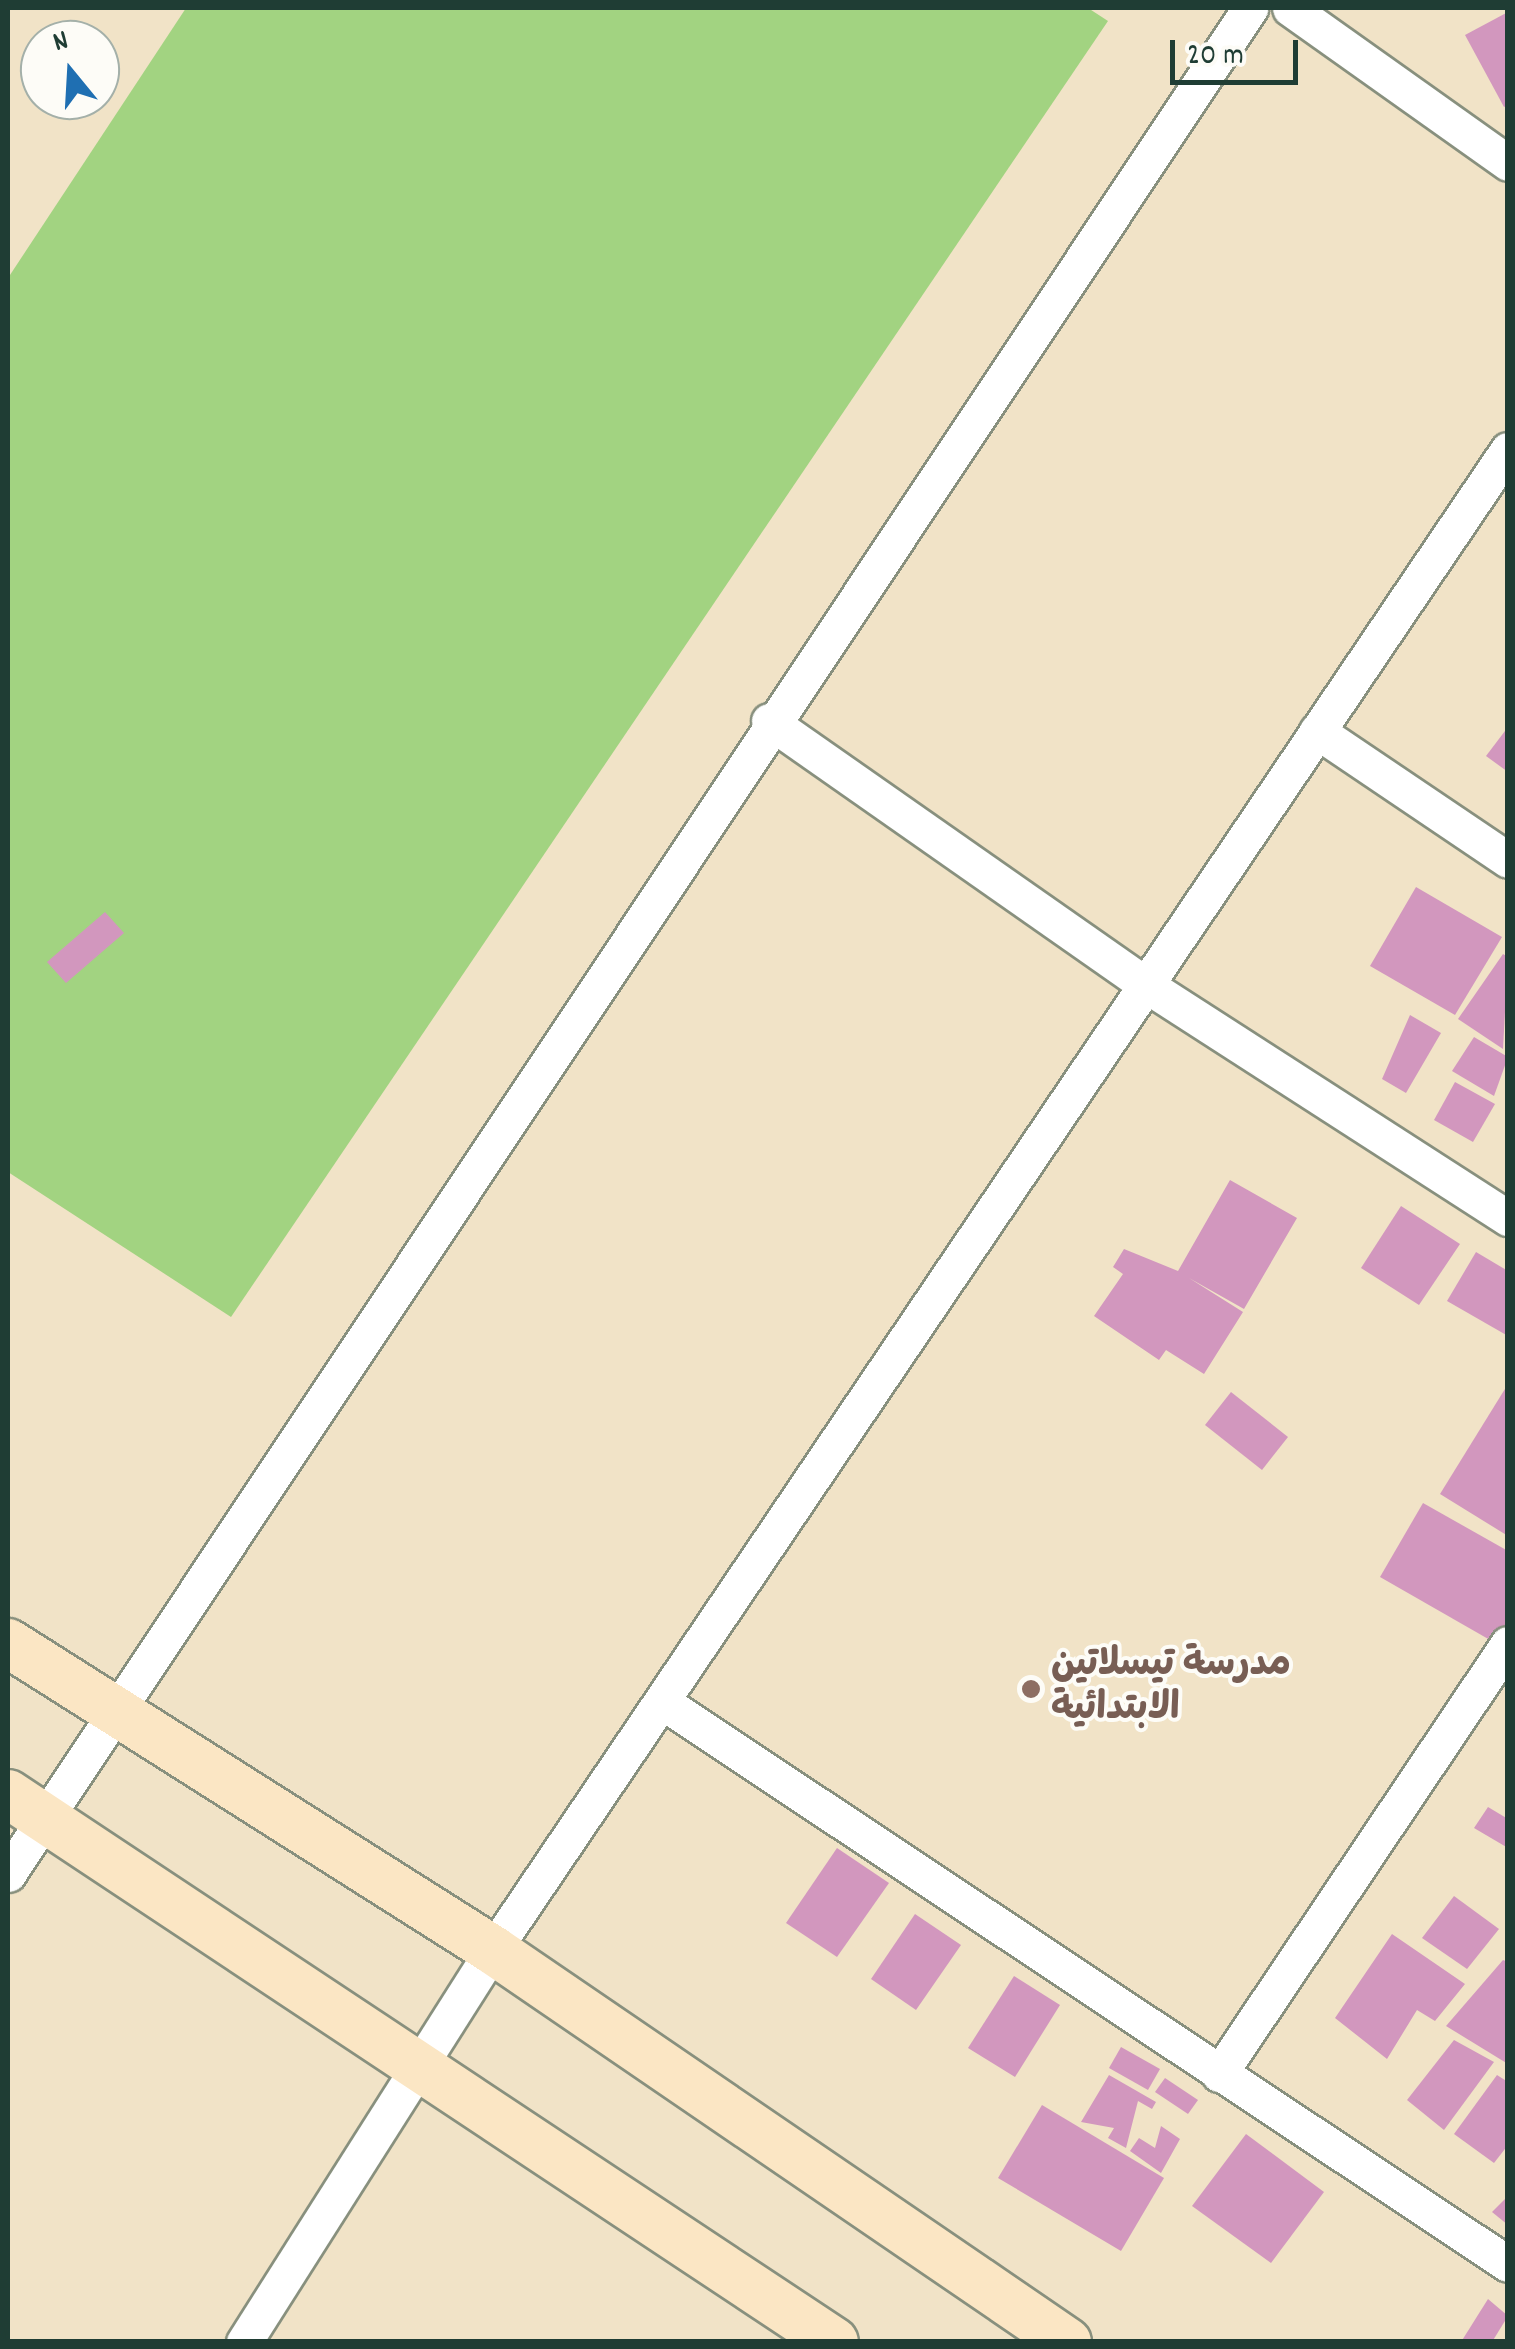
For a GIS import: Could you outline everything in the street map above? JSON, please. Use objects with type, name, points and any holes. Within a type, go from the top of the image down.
[{"type":"main road","points":[[8,1643],[114,1715],[492,1950],[1068,2342]]},
{"type":"main road","points":[[26,1806],[420,2063],[834,2342]]},
{"type":"street","points":[[8,1874],[26,1806],[114,1715],[769,721],[1250,8]]},
{"type":"street","points":[[1290,8],[1508,163]]},
{"type":"street","points":[[260,2336],[420,2063],[492,1950],[664,1704],[1143,983],[1316,730],[1497,490],[1508,450]]},
{"type":"street","points":[[769,721],[1143,983],[1508,1218]]},
{"type":"street","points":[[1316,730],[1508,860]]},
{"type":"street","points":[[1219,2074],[1508,1644]]},
{"type":"street","points":[[664,1704],[1508,2264]]},
{"type":"green space","points":[[186,8],[1088,8],[1108,21],[231,1317],[8,1172],[8,278],[112,120],[120,120],[120,108]]},
{"type":"building","points":[[1508,12],[1508,105],[1504,107],[1465,35]]},
{"type":"building","points":[[1508,727],[1508,772],[1486,756]]},
{"type":"building","points":[[1416,887],[1502,937],[1455,1015],[1370,966]]},
{"type":"building","points":[[105,912],[124,933],[66,983],[47,962]]},
{"type":"building","points":[[1503,954],[1508,957],[1503,1049],[1458,1019]]},
{"type":"building","points":[[1410,1015],[1441,1033],[1406,1093],[1382,1079]]},
{"type":"building","points":[[1474,1037],[1508,1057],[1494,1096],[1452,1071]]},
{"type":"building","points":[[1455,1082],[1495,1104],[1473,1142],[1434,1120]]},
{"type":"building","points":[[1230,1180],[1297,1218],[1244,1309],[1189,1278],[1243,1312],[1204,1374],[1166,1350],[1159,1360],[1094,1316],[1123,1274],[1113,1267],[1124,1249],[1178,1271]]},
{"type":"building","points":[[1401,1206],[1460,1244],[1419,1305],[1361,1268]]},
{"type":"building","points":[[1476,1252],[1508,1271],[1508,1336],[1447,1301]]},
{"type":"building","points":[[1508,1384],[1508,1536],[1440,1494]]},
{"type":"building","points":[[1231,1392],[1288,1437],[1262,1470],[1205,1425]]},
{"type":"building","points":[[1423,1503],[1508,1551],[1508,1627],[1497,1644],[1380,1577]]},
{"type":"building","points":[[1488,1807],[1508,1819],[1508,1848],[1474,1828]]},
{"type":"building","points":[[837,1848],[889,1883],[837,1957],[786,1923]]},
{"type":"building","points":[[1454,1896],[1499,1929],[1467,1969],[1422,1938]]},
{"type":"building","points":[[915,1914],[961,1945],[916,2010],[871,1979]]},
{"type":"building","points":[[1392,1934],[1465,1984],[1435,2021],[1417,2010],[1387,2059],[1335,2018]]},
{"type":"building","points":[[1503,1960],[1508,1962],[1508,2064],[1446,2026]]},
{"type":"building","points":[[1014,1976],[1060,2005],[1015,2077],[968,2048]]},
{"type":"building","points":[[1454,2040],[1494,2062],[1444,2130],[1407,2100]]},
{"type":"building","points":[[1121,2047],[1160,2069],[1148,2090],[1109,2068]]},
{"type":"building","points":[[1109,2075],[1156,2102],[1152,2109],[1138,2101],[1126,2148],[1108,2138],[1114,2128],[1081,2122]]},
{"type":"building","points":[[1497,2075],[1508,2082],[1508,2145],[1494,2163],[1454,2134]]},
{"type":"building","points":[[1165,2078],[1198,2100],[1188,2114],[1155,2092]]},
{"type":"building","points":[[1042,2105],[1164,2178],[1121,2251],[998,2178]]},
{"type":"building","points":[[1161,2126],[1180,2139],[1161,2173],[1130,2151],[1139,2138],[1155,2148]]},
{"type":"building","points":[[1246,2134],[1324,2192],[1271,2263],[1192,2206]]},
{"type":"building","points":[[1508,2196],[1508,2225],[1492,2212]]},
{"type":"building","points":[[1488,2299],[1508,2316],[1492,2342],[1461,2342]]},
{"type":"place","name":"مدرسة تيسلاتين الابتدائية","points":[[1031,1689]]}]
